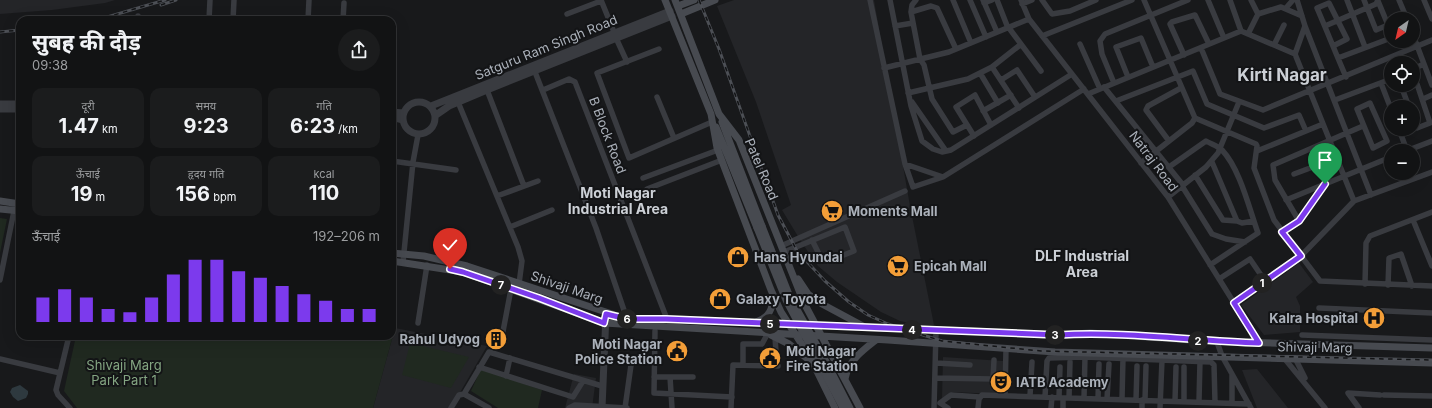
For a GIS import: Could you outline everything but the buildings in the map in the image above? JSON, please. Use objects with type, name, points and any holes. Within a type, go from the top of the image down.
[{"type":"main road","points":[[665,0],[711,114],[790,297],[850,408]]},
{"type":"main road","points":[[677,3],[694,0]]},
{"type":"main road","points":[[681,14],[715,0]]},
{"type":"main road","name":"Patel Road","points":[[677,3],[719,114],[739,140],[804,303],[860,408]]},
{"type":"main road","points":[[711,114],[718,150],[771,290],[812,362],[834,406],[854,397]]},
{"type":"main road","points":[[719,114],[786,300],[843,408]]},
{"type":"main road","points":[[0,201],[16,203]]},
{"type":"main road","points":[[0,209],[16,211]]},
{"type":"main road","name":"Shivaji Marg","points":[[396,253],[424,256],[467,266],[606,314],[627,319],[666,319],[1058,335],[1090,333],[1217,342],[1432,348]]},
{"type":"main road","name":"Shivaji Marg","points":[[396,261],[463,272],[604,323],[795,334],[1055,352],[1432,363]]},
{"type":"main road","points":[[766,276],[772,282],[782,283],[789,278],[789,266]]},
{"type":"main road","points":[[789,266],[808,294],[822,304],[867,328]]},
{"type":"main road","points":[[754,323],[766,317],[771,310],[773,301],[771,290]]},
{"type":"main road","points":[[768,333],[789,344],[812,362]]},
{"type":"main road","points":[[845,380],[846,372],[851,363],[876,340]]},
{"type":"street","points":[[209,16],[210,0]]},
{"type":"street","points":[[233,16],[234,0]]},
{"type":"street","points":[[308,16],[309,0]]},
{"type":"street","points":[[567,14],[601,0],[627,62]]},
{"type":"street","points":[[870,0],[905,164],[913,187],[943,177],[1086,91],[1102,88],[1241,31],[1295,54]]},
{"type":"street","points":[[890,0],[910,100],[922,141],[933,149],[946,151],[951,150],[1072,74]]},
{"type":"street","points":[[916,0],[912,5],[911,12],[920,59],[930,88],[932,99],[953,132],[967,125]]},
{"type":"street","points":[[953,0],[971,43]]},
{"type":"street","points":[[970,0],[986,37]]},
{"type":"street","points":[[992,0],[983,2],[997,32]]},
{"type":"street","points":[[997,0],[1008,28],[1040,72]]},
{"type":"street","points":[[1022,2],[1032,0]]},
{"type":"street","points":[[1042,0],[1052,14],[1070,11],[1096,0]]},
{"type":"street","points":[[1042,36],[1122,2],[1132,0]]},
{"type":"street","points":[[1144,0],[1176,78],[1195,118],[1255,143],[1257,146],[1257,151],[1254,168],[1274,220],[1321,282],[1432,286]]},
{"type":"street","points":[[1114,83],[1102,54],[1100,41],[1105,34],[1188,0]]},
{"type":"street","points":[[1208,0],[1224,38]]},
{"type":"street","points":[[1230,0],[1241,31]]},
{"type":"street","points":[[1251,0],[1258,14]]},
{"type":"street","points":[[1286,8],[1293,0]]},
{"type":"street","points":[[1297,0],[1305,26],[1371,195]]},
{"type":"street","points":[[1347,0],[1365,47]]},
{"type":"street","points":[[1325,26],[1368,7],[1378,1],[1388,25],[1376,30],[1368,7],[1364,0]]},
{"type":"street","points":[[1399,0],[1404,12]]},
{"type":"street","points":[[1424,0],[1432,17]]},
{"type":"street","name":"Natraj Road","points":[[1022,2],[1029,19],[1168,197],[1259,343]]},
{"type":"street","points":[[1333,46],[1347,40],[1329,3],[1317,8],[1346,77]]},
{"type":"street","points":[[343,16],[344,4]]},
{"type":"street","points":[[911,12],[931,6],[937,8],[956,49]]},
{"type":"street","points":[[1248,34],[1258,14],[1281,7],[1302,16]]},
{"type":"street","name":"Satguru Ram Singh Road","points":[[431,106],[671,13]]},
{"type":"street","points":[[1184,55],[1170,24],[1172,22],[1195,16],[1209,44]]},
{"type":"street","points":[[884,68],[956,49],[1029,19]]},
{"type":"street","points":[[894,26],[913,23]]},
{"type":"street","points":[[1274,45],[1284,25]]},
{"type":"street","points":[[1305,26],[1295,54],[1354,201]]},
{"type":"street","name":"Satguru Ram Singh Road","points":[[436,115],[458,102],[531,72],[535,72],[615,35]]},
{"type":"street","points":[[1128,77],[1116,47],[1141,38],[1153,67]]},
{"type":"street","points":[[1338,58],[1384,40]]},
{"type":"street","points":[[1420,46],[1432,40]]},
{"type":"street","points":[[1080,44],[1102,88],[1116,101],[1157,150],[1182,185],[1212,234],[1226,239],[1245,242]]},
{"type":"street","points":[[908,93],[968,79],[992,67],[1020,45]]},
{"type":"street","points":[[1201,48],[1220,94],[1263,110],[1415,48]]},
{"type":"street","points":[[1417,48],[1432,85]]},
{"type":"street","points":[[659,49],[597,73],[629,158],[712,122]]},
{"type":"street","points":[[1420,66],[1424,64]]},
{"type":"street","points":[[992,67],[1019,108]]},
{"type":"street","points":[[1001,80],[1017,70],[1035,97]]},
{"type":"street","points":[[1116,101],[1193,71],[1207,104],[1264,128],[1299,115],[1306,131]]},
{"type":"street","points":[[535,72],[596,228],[627,319]]},
{"type":"street","points":[[980,73],[998,103]]},
{"type":"street","name":"B Block Road","points":[[542,90],[570,79],[575,82],[666,319]]},
{"type":"street","points":[[1335,100],[1384,82]]},
{"type":"street","points":[[1381,83],[1388,100]]},
{"type":"street","points":[[1405,100],[1402,91],[1417,84],[1430,123],[1420,127]]},
{"type":"street","points":[[1169,141],[1148,113],[1147,108],[1181,88]]},
{"type":"street","points":[[487,90],[524,186]]},
{"type":"street","points":[[974,136],[956,107],[975,95],[991,126]]},
{"type":"street","points":[[983,112],[1011,95]]},
{"type":"street","points":[[1423,99],[1432,95]]},
{"type":"street","points":[[657,97],[674,138]]},
{"type":"street","points":[[910,100],[946,151]]},
{"type":"street","points":[[420,101],[431,106],[436,115],[432,129],[426,133],[418,134],[408,130],[403,120],[403,112],[413,102],[420,101]]},
{"type":"street","points":[[458,102],[521,257],[519,284]]},
{"type":"street","points":[[1168,197],[1212,162],[1221,149],[1239,102]]},
{"type":"street","points":[[1370,103],[1387,142],[1373,148],[1363,126],[1357,109],[1370,103]]},
{"type":"street","points":[[0,104],[16,104]]},
{"type":"street","points":[[0,109],[16,109]]},
{"type":"street","points":[[396,112],[403,112]]},
{"type":"street","points":[[396,118],[403,120]]},
{"type":"street","points":[[1142,162],[1192,123],[1195,118]]},
{"type":"street","points":[[1257,151],[1323,124]]},
{"type":"street","points":[[1299,221],[1275,180],[1273,165],[1330,140],[1348,134],[1363,126]]},
{"type":"street","points":[[403,262],[413,164],[418,134]]},
{"type":"street","points":[[1169,167],[1206,141],[1221,149],[1231,161],[1258,233],[1210,265]]},
{"type":"street","points":[[1420,146],[1432,141]]},
{"type":"street","points":[[643,178],[718,150]]},
{"type":"street","points":[[1294,174],[1337,158]]},
{"type":"street","points":[[647,189],[722,160]]},
{"type":"street","points":[[1286,200],[1384,160]]},
{"type":"street","points":[[396,162],[456,170]]},
{"type":"street","points":[[1212,162],[1237,221]]},
{"type":"street","points":[[905,164],[943,177]]},
{"type":"street","points":[[1234,303],[1301,256],[1354,201],[1432,172]]},
{"type":"street","points":[[1195,176],[1223,220],[1242,223],[1254,221]]},
{"type":"street","points":[[497,196],[538,180]]},
{"type":"street","points":[[1282,232],[1299,221],[1325,184]]},
{"type":"street","points":[[782,249],[905,192]]},
{"type":"street","points":[[510,227],[552,210]]},
{"type":"street","points":[[1365,284],[1366,242],[1368,239],[1373,234],[1432,212]]},
{"type":"street","points":[[0,280],[16,215]]},
{"type":"street","points":[[1413,220],[1432,266]]},
{"type":"street","points":[[782,249],[812,240],[845,227],[854,251],[828,261]]},
{"type":"street","points":[[812,240],[820,256]]},
{"type":"street","points":[[1388,285],[1389,258],[1401,254],[1412,286]]},
{"type":"street","points":[[1219,279],[1250,259],[1265,281]]},
{"type":"street","points":[[418,323],[426,265]]},
{"type":"street","points":[[501,342],[511,289]]},
{"type":"street","points":[[1319,308],[1432,313]]},
{"type":"street","points":[[602,407],[604,323],[606,314]]},
{"type":"street","points":[[655,331],[654,393],[732,397]]},
{"type":"street","points":[[934,408],[936,331]]},
{"type":"street","points":[[743,365],[743,344],[762,344],[768,333]]},
{"type":"street","points":[[1302,335],[1432,340]]},
{"type":"street","points":[[775,337],[776,352]]},
{"type":"street","points":[[1411,348],[1413,339]]},
{"type":"street","points":[[68,340],[56,392],[70,408]]},
{"type":"street","points":[[1217,342],[1222,356],[1250,406]]},
{"type":"street","points":[[1005,395],[1006,348]]},
{"type":"street","points":[[451,408],[459,395],[464,394],[489,352],[602,386]]},
{"type":"street","points":[[1045,397],[1048,359],[1051,357],[1123,358],[1211,362],[1214,365],[1215,402]]},
{"type":"street","points":[[1084,398],[1085,357]]},
{"type":"street","points":[[506,376],[510,358]]},
{"type":"street","points":[[569,408],[575,405],[626,408],[632,358],[655,359]]},
{"type":"street","points":[[1122,399],[1123,358]]},
{"type":"street","points":[[1284,358],[1330,408]]},
{"type":"street","points":[[1295,358],[1300,375],[1325,408]]},
{"type":"street","points":[[0,359],[60,373]]},
{"type":"street","points":[[935,378],[993,379],[994,360]]},
{"type":"street","points":[[1160,408],[1162,360]]},
{"type":"street","points":[[1199,401],[1200,361]]},
{"type":"street","points":[[1030,396],[1032,362]]},
{"type":"street","points":[[1063,408],[1070,362]]},
{"type":"street","points":[[936,363],[970,365]]},
{"type":"street","points":[[1098,399],[1099,364]]},
{"type":"street","points":[[1107,399],[1109,364]]},
{"type":"street","points":[[731,408],[733,365],[778,366]]},
{"type":"street","points":[[1137,366],[1142,408]]},
{"type":"street","points":[[1141,400],[1146,366]]},
{"type":"street","points":[[479,367],[574,397],[583,381]]},
{"type":"street","points":[[1060,367],[1064,398]]},
{"type":"street","points":[[1175,401],[1176,367]]},
{"type":"street","points":[[1184,368],[1184,401]]},
{"type":"street","points":[[1232,374],[1232,403]]},
{"type":"street","points":[[654,377],[693,377]]},
{"type":"street","points":[[670,377],[672,408]]},
{"type":"street","points":[[1359,408],[1348,393],[1432,396]]},
{"type":"street","points":[[464,394],[489,408]]},
{"type":"street","points":[[948,408],[940,403],[951,395],[980,397],[982,395],[1005,395],[1199,401],[1232,403],[1250,406]]},
{"type":"street","points":[[978,408],[980,397]]},
{"type":"street","points":[[1052,397],[1052,408]]},
{"type":"shaded area","points":[[0,0],[115,0],[105,3],[52,10],[0,14]]},
{"type":"shaded area","points":[[734,0],[874,0],[910,206],[934,325],[920,325],[900,321],[881,312],[837,282],[818,266],[802,243],[782,210],[791,205],[756,102],[717,6]]},
{"type":"shaded area","points":[[1299,263],[1313,282],[1296,297],[1300,306],[1300,332],[1264,335],[1241,305]]},
{"type":"shaded area","points":[[396,328],[487,346],[451,408],[373,408],[392,340],[396,340]]},
{"type":"shaded area","points":[[943,357],[1003,361],[1003,386],[995,394],[953,392],[942,399]]},
{"type":"shaded area","points":[[1257,369],[1288,408],[1257,408],[1242,370]]},
{"type":"shaded area","points":[[574,374],[596,378],[592,408],[565,408]]},
{"type":"shaded area","points":[[20,385],[28,391],[28,394],[26,398],[18,401],[10,392],[12,388]]},
{"type":"green space","points":[[0,218],[7,219],[0,253]]},
{"type":"green space","name":"Shivaji Marg Park Part 1","points":[[75,340],[392,340],[373,408],[77,408],[64,391]]},
{"type":"green space","points":[[410,343],[469,357],[451,388],[402,375]]},
{"type":"green space","points":[[481,369],[542,390],[538,408],[498,408],[471,391]]},
{"type":"railway","points":[[111,16],[165,0]]},
{"type":"railway","points":[[161,5],[176,0]]},
{"type":"railway","points":[[699,0],[719,49],[778,215],[797,251],[825,281],[849,302],[868,315],[888,324],[942,341],[1041,351],[1432,360]]},
{"type":"railway","points":[[0,32],[16,30]]},
{"type":"place","name":"Moments Mall","points":[[832,211]]},
{"type":"place","name":"Hans Hyundai","points":[[738,257]]},
{"type":"place","name":"Epicah Mall","points":[[898,266]]},
{"type":"place","name":"Galaxy Toyota","points":[[720,299]]},
{"type":"place","name":"Kalra Hospital","points":[[1374,318]]},
{"type":"place","name":"Rahul Udyog","points":[[496,339]]},
{"type":"place","name":"Moti Nagar Police Station","points":[[677,351]]},
{"type":"place","name":"Moti Nagar Fire Station","points":[[770,358]]},
{"type":"place","name":"IATB Academy","points":[[1001,382]]},
{"type":"district","name":"Kirti Nagar","points":[[1282,75]]},
{"type":"district","name":"Moti Nagar Industrial Area","points":[[618,200]]},
{"type":"district","name":"DLF Industrial Area","points":[[1082,264]]},
{"type":"route","points":[[450,269],[539,298],[604,323],[606,314],[627,319],[666,319],[954,332],[1058,335],[1090,333],[1259,343],[1234,303],[1301,256],[1282,232],[1299,221],[1325,184]]}]
